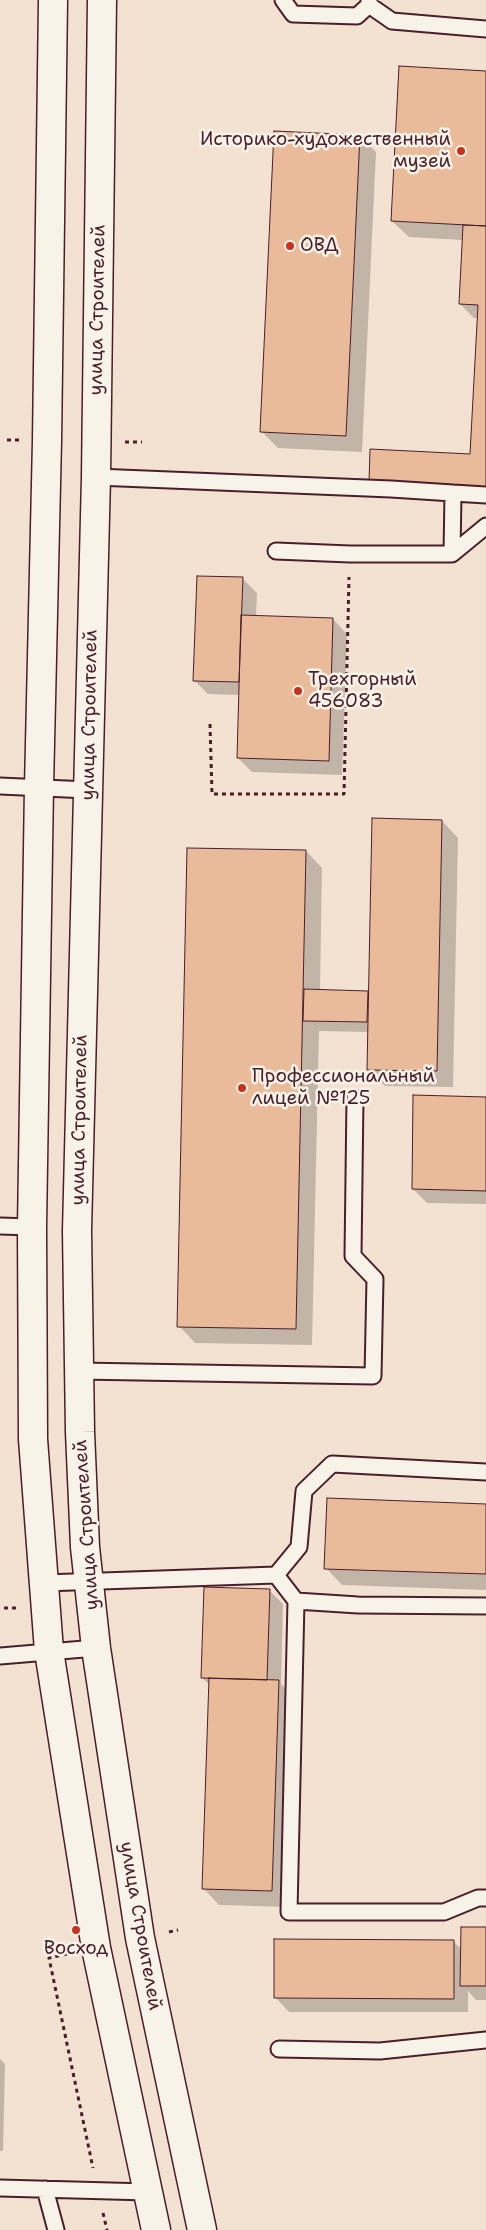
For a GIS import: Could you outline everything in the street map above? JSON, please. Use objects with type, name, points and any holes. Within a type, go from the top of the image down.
[{"type":"street","points":[[53,0],[48,441],[39,787],[32,1227],[33,1439],[49,1651],[96,1948],[156,2230]]},
{"type":"street","name":"улица Строителей","points":[[102,0],[96,477],[78,1231],[79,1371],[85,1547],[96,1648],[140,1938],[202,2230]]},
{"type":"lane","points":[[283,0],[293,14],[357,16],[369,3],[392,21],[486,29]]},
{"type":"lane","points":[[96,477],[391,488],[486,495]]},
{"type":"lane","points":[[452,554],[453,493]]},
{"type":"lane","points":[[276,551],[350,554],[452,554],[486,526]]},
{"type":"lane","points":[[0,786],[88,790]]},
{"type":"lane","points":[[79,1371],[372,1376],[375,1279],[353,1256],[355,1098]]},
{"type":"lane","points":[[0,1226],[32,1227]]},
{"type":"lane","points":[[44,1583],[276,1574],[299,1547],[304,1491],[332,1464],[486,1472]]},
{"type":"lane","points":[[276,1574],[296,1601],[289,1912],[444,1912],[478,1898],[486,1898]]},
{"type":"lane","points":[[296,1601],[358,1605],[486,1606]]},
{"type":"lane","points":[[0,1656],[96,1648]]},
{"type":"lane","points":[[279,2049],[380,2051],[486,2040]]},
{"type":"lane","points":[[0,2188],[148,2192]]},
{"type":"lane","points":[[45,2189],[56,2230]]},
{"type":"path","points":[[210,724],[212,794],[344,794],[350,554]]},
{"type":"path","points":[[49,1958],[107,2230]]},
{"type":"building","points":[[399,66],[486,71],[486,226],[391,221]]},
{"type":"building","points":[[274,131],[360,135],[346,436],[260,432]]},
{"type":"building","points":[[463,225],[486,226],[486,488],[369,482],[370,449],[470,454],[478,305],[459,304]]},
{"type":"building","points":[[197,576],[243,577],[239,682],[193,681]]},
{"type":"building","points":[[241,615],[333,618],[329,761],[237,758]]},
{"type":"building","name":"Профессиональный лицей №125","points":[[372,818],[442,820],[437,1071],[367,1070]]},
{"type":"building","name":"Профессиональный лицей №125","points":[[187,848],[306,850],[296,1329],[177,1327]]},
{"type":"building","points":[[304,989],[368,991],[367,1022],[303,1021]]},
{"type":"building","points":[[413,1095],[486,1097],[486,1191],[412,1189]]},
{"type":"building","points":[[327,1498],[486,1504],[486,1574],[324,1569]]},
{"type":"building","points":[[204,1587],[270,1589],[267,1680],[201,1678]]},
{"type":"building","points":[[209,1678],[279,1680],[272,1891],[202,1889]]},
{"type":"building","points":[[461,1927],[486,1927],[486,1986],[460,1986]]},
{"type":"building","points":[[274,1939],[454,1940],[454,1999],[274,1998]]},
{"type":"place","name":"Историко-художественный музей","points":[[461,151]]},
{"type":"place","name":"ОВД","points":[[290,246]]},
{"type":"place","name":"Трехгорный 456083","points":[[298,691]]},
{"type":"place","name":"Профессиональный лицей №125","points":[[242,1088]]},
{"type":"place","name":"Восход","points":[[76,1930]]}]
